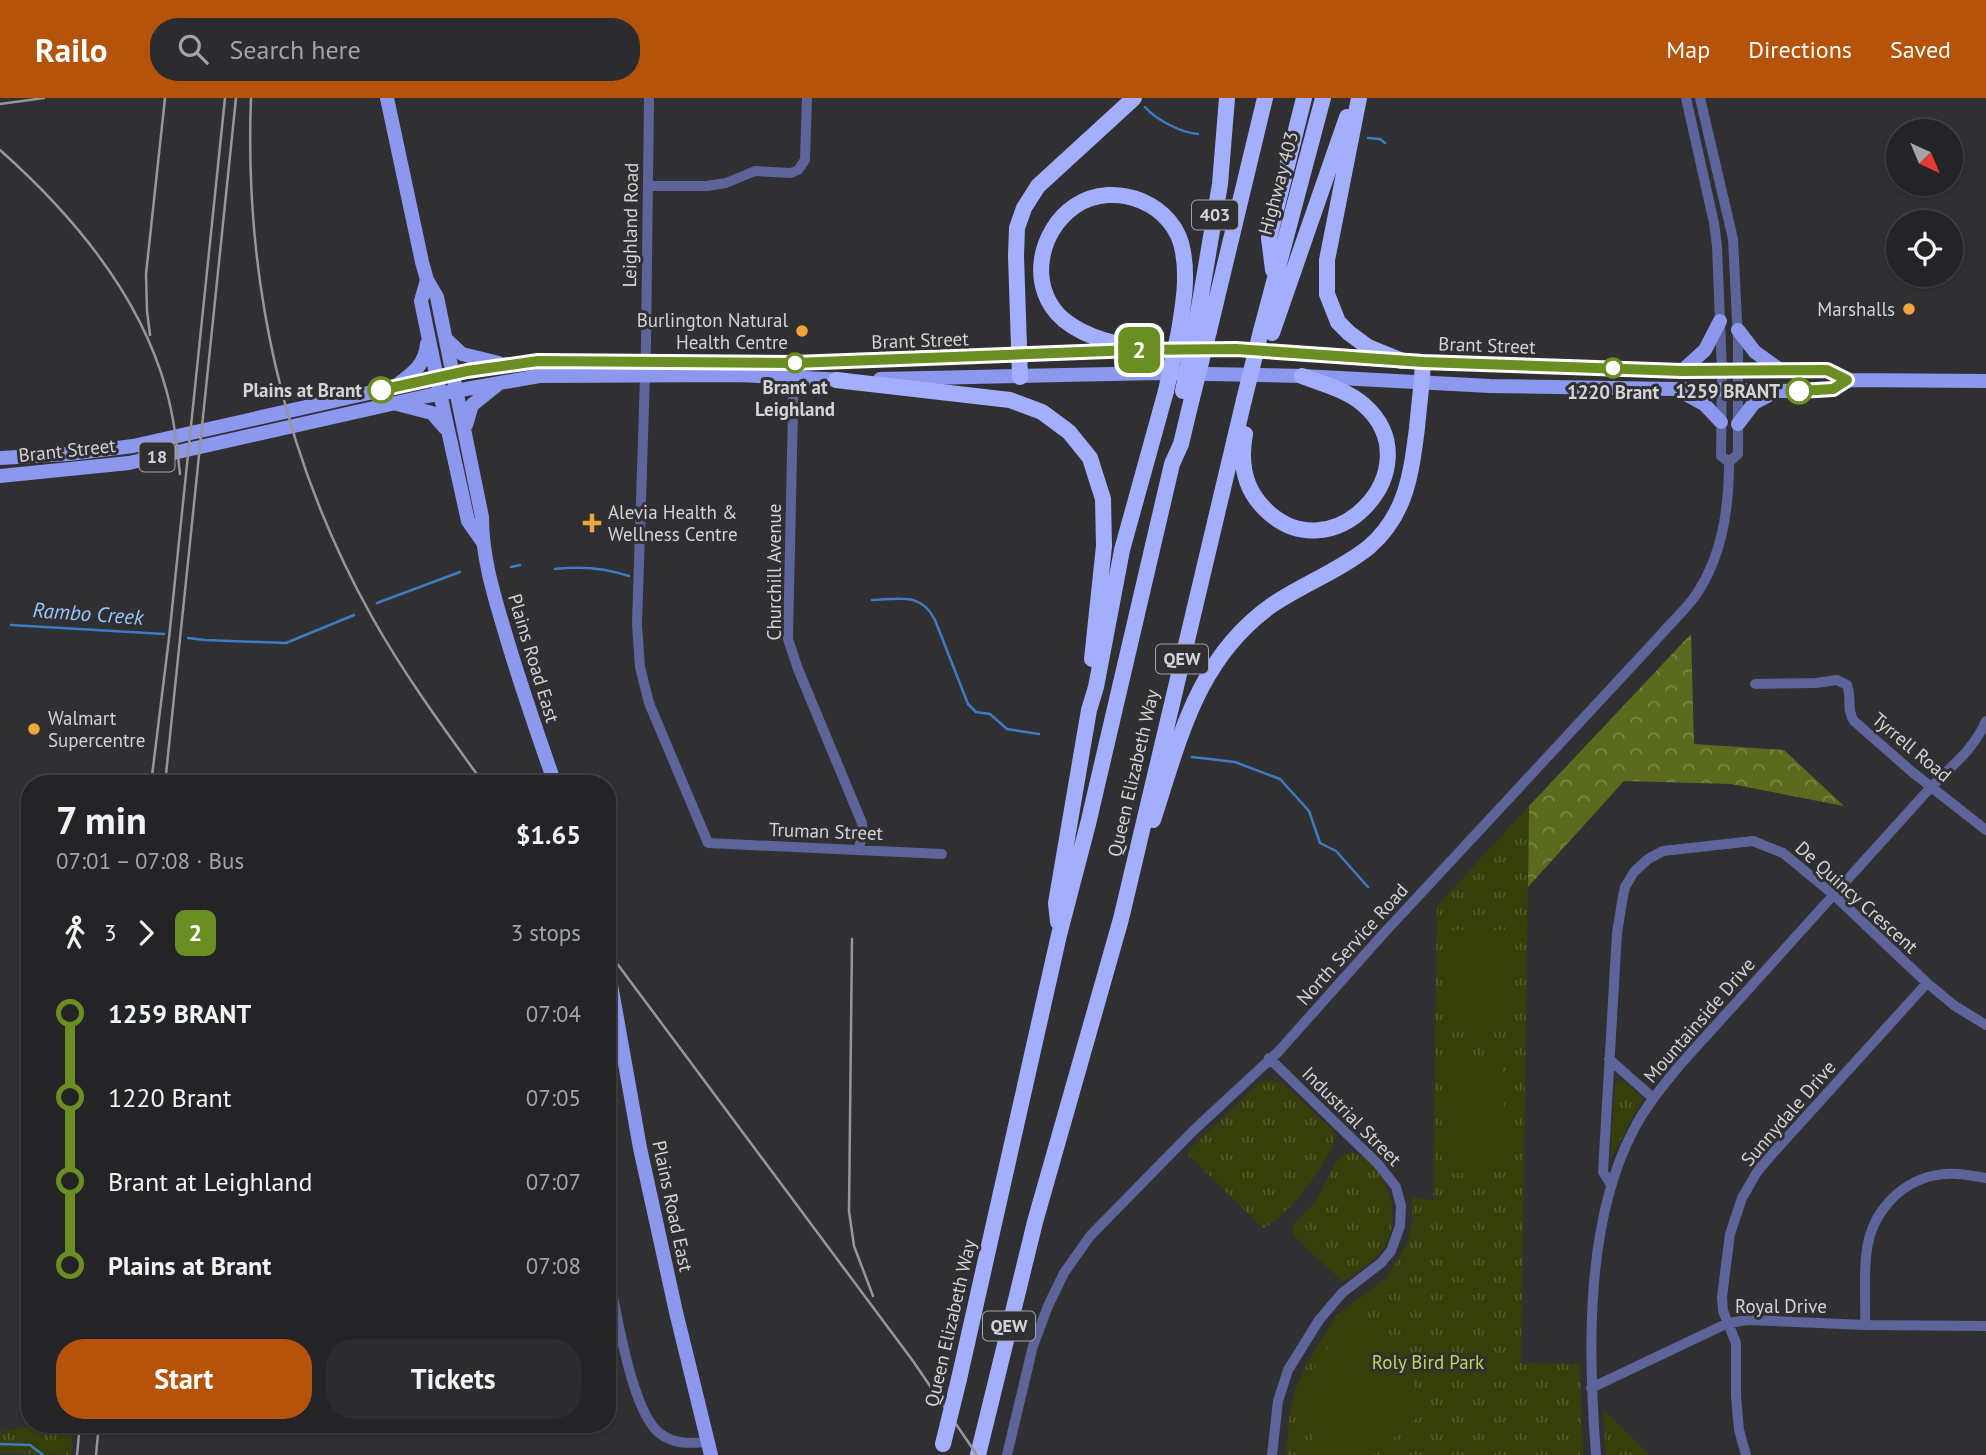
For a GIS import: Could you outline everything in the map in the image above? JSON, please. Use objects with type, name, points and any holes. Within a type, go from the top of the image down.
[{"type":"highway","points":[[1020,377],[1017,228],[1024,208],[1038,186],[1134,98]]},
{"type":"highway","name":"403","points":[[1194,331],[1220,184],[1227,98]]},
{"type":"highway","name":"Queen Elizabeth Way","points":[[941,1450],[1059,935],[1088,824],[1172,464],[1181,444],[1194,331],[1265,98]]},
{"type":"highway","name":"Queen Elizabeth Way","points":[[978,1455],[1035,1223],[1121,919],[1266,332],[1274,279],[1269,238],[1304,98]]},
{"type":"highway","name":"Highway 403","points":[[1274,279],[1323,98]]},
{"type":"highway","points":[[1266,332],[1352,98]]},
{"type":"highway","points":[[1359,98],[1327,260],[1327,294],[1338,322],[1349,333],[1368,347],[1402,360]]},
{"type":"highway","points":[[1059,935],[1056,903],[1089,710],[1096,687],[1122,550],[1166,391],[1194,331],[1184,294],[1183,249],[1171,224],[1158,210],[1126,195],[1098,197],[1074,206],[1055,224],[1044,245],[1040,267],[1049,300],[1064,320],[1083,332],[1108,342],[1154,350]]},
{"type":"highway","points":[[1121,919],[1191,705],[1211,667],[1253,620],[1275,603],[1359,555],[1379,538],[1393,521],[1410,481],[1423,362]]},
{"type":"highway","points":[[1249,396],[1242,449],[1250,489],[1266,510],[1290,526],[1312,530],[1338,526],[1351,521],[1366,509],[1377,494],[1387,467],[1384,438],[1373,414],[1364,404],[1351,395],[1302,376]]},
{"type":"highway","points":[[836,380],[1010,400],[1042,412],[1069,432],[1090,458],[1101,487],[1104,546],[1089,685],[1089,710]]},
{"type":"main road","name":"Plains Road East","points":[[387,98],[427,280],[437,297],[482,517],[482,541],[495,600],[552,775]]},
{"type":"main road","name":"Plains Road East","points":[[427,280],[421,301],[449,436],[468,521],[482,541]]},
{"type":"main road","points":[[1682,371],[1706,350],[1720,321]]},
{"type":"main road","points":[[1738,330],[1755,352],[1779,369]]},
{"type":"main road","points":[[394,387],[414,372],[426,358],[428,332]]},
{"type":"main road","points":[[445,338],[462,354],[503,365]]},
{"type":"main road","name":"Brant Street","points":[[0,458],[69,454],[134,446],[437,377],[538,361],[645,369],[793,370],[1018,356],[1236,349],[1423,362],[1682,371],[1827,370],[1847,380],[1986,381]]},
{"type":"main road","name":"Brant Street","points":[[0,476],[129,463],[392,403],[504,381],[645,369]]},
{"type":"main road","name":"Brant Street","points":[[793,370],[836,380],[1159,373],[1678,390],[1833,389],[1847,380]]},
{"type":"main road","points":[[464,433],[472,405],[504,381]]},
{"type":"main road","points":[[1678,390],[1699,400],[1721,422]]},
{"type":"main road","points":[[1738,424],[1754,403],[1779,390]]},
{"type":"main road","points":[[392,403],[432,413],[442,422],[449,436]]},
{"type":"main road","name":"Plains Road East","points":[[616,1014],[635,1123],[664,1258],[710,1449]]},
{"type":"street","name":"Leighland Road","points":[[649,98],[645,369],[637,625],[640,667],[649,703],[708,843]]},
{"type":"street","points":[[649,186],[707,186],[726,183],[755,172],[791,173],[798,170],[805,160],[807,98]]},
{"type":"street","name":"North Service Road","points":[[1686,98],[1714,223],[1722,371],[1721,456],[1729,462]]},
{"type":"street","name":"North Service Road","points":[[1007,1455],[1033,1346],[1048,1306],[1064,1273],[1090,1236],[1278,1052],[1693,599],[1707,576],[1725,521],[1729,500],[1729,462],[1738,454],[1738,330],[1731,228],[1700,98]]},
{"type":"street","name":"Churchill Avenue","points":[[793,370],[788,639],[798,670],[862,822],[863,834],[859,849]]},
{"type":"street","name":"Tyrrell Road","points":[[1755,684],[1837,680],[1847,685],[1850,692],[1849,715],[1854,721],[1986,830]]},
{"type":"street","name":"Mountainside Drive","points":[[1596,1455],[1591,1388],[1598,1251],[1611,1185],[1633,1131],[1653,1098],[1679,1066],[1977,738],[1986,721]]},
{"type":"street","name":"De Quincy Crescent","points":[[1611,1185],[1603,1172],[1617,933],[1625,887],[1634,872],[1662,851],[1753,841],[1783,853],[1834,895],[1927,983],[1986,1026]]},
{"type":"street","name":"Truman Street","points":[[708,843],[942,854]]},
{"type":"street","name":"Sunnydale Drive","points":[[1746,1455],[1739,1430],[1736,1343],[1723,1311],[1722,1297],[1730,1234],[1742,1198],[1757,1172],[1773,1153],[1927,983]]},
{"type":"street","name":"Industrial Street","points":[[1269,1058],[1378,1164],[1396,1187],[1401,1206],[1400,1226],[1391,1251],[1381,1263],[1334,1302],[1295,1358],[1278,1401],[1272,1455]]},
{"type":"street","points":[[1609,1059],[1653,1098]]},
{"type":"street","points":[[1866,1325],[1867,1248],[1880,1213],[1893,1196],[1932,1176],[1961,1174],[1986,1178]]},
{"type":"street","points":[[616,1310],[630,1375],[643,1415],[651,1427],[661,1435],[680,1443],[710,1449]]},
{"type":"street","name":"Royal Drive","points":[[1591,1388],[1728,1323],[1748,1320],[1986,1326]]},
{"type":"green space","points":[[1691,634],[1694,744],[1784,750],[1844,806],[1731,784],[1624,781],[1528,887],[1529,806]]},
{"type":"green space","name":"Roly Bird Park","points":[[1529,806],[1521,1363],[1580,1364],[1583,1455],[1286,1455],[1290,1411],[1296,1387],[1308,1361],[1336,1316],[1386,1278],[1408,1243],[1412,1197],[1433,1200],[1437,906]]},
{"type":"green space","points":[[1448,930],[1508,930],[1508,1032],[1447,1032]]},
{"type":"green space","points":[[1442,1066],[1503,1066],[1506,1172],[1442,1173]]},
{"type":"green space","points":[[1270,1079],[1281,1082],[1333,1130],[1336,1137],[1324,1162],[1296,1201],[1263,1228],[1186,1153],[1260,1082]]},
{"type":"green space","points":[[1619,1080],[1624,1081],[1643,1098],[1610,1160],[1615,1084]]},
{"type":"green space","points":[[1353,1152],[1366,1159],[1384,1181],[1390,1195],[1392,1224],[1389,1238],[1379,1255],[1342,1281],[1295,1237],[1292,1230],[1294,1223],[1316,1201],[1335,1164],[1345,1153]]},
{"type":"green space","points":[[1357,1323],[1428,1401],[1426,1410],[1373,1455],[1325,1455],[1313,1437],[1306,1419],[1308,1383],[1327,1350]]},
{"type":"green space","points":[[1603,1409],[1650,1455],[1606,1455]]},
{"type":"green space","points":[[21,1428],[21,1433],[72,1433],[71,1455],[0,1453],[0,1432]]},
{"type":"waterway","points":[[1145,107],[1170,125],[1198,134]]},
{"type":"waterway","points":[[1368,138],[1380,139],[1385,143]]},
{"type":"waterway","points":[[511,567],[520,565]]},
{"type":"waterway","name":"Rambo Creek","points":[[555,569],[592,568],[629,576]]},
{"type":"waterway","name":"Rambo Creek","points":[[377,603],[460,572]]},
{"type":"waterway","name":"Rambo Creek","points":[[872,600],[908,599],[923,605],[935,620],[968,704],[976,712],[990,714],[1007,729],[1039,734]]},
{"type":"waterway","name":"Rambo Creek","points":[[188,638],[286,643],[354,615]]},
{"type":"waterway","name":"Rambo Creek","points":[[11,625],[164,634]]},
{"type":"waterway","name":"Rambo Creek","points":[[1192,757],[1235,762],[1280,779],[1309,811],[1320,843],[1336,851],[1368,887]]},
{"type":"waterway","points":[[0,1444],[30,1445],[43,1455]]},
{"type":"railway","points":[[0,104],[44,98]]},
{"type":"railway","points":[[150,335],[146,274],[165,98]]},
{"type":"railway","points":[[152,775],[169,638],[225,98]]},
{"type":"railway","points":[[166,775],[236,98]]},
{"type":"railway","points":[[251,98],[254,233],[263,300],[293,431],[341,556],[372,617],[412,682],[478,775]]},
{"type":"railway","points":[[0,150],[53,201],[77,229],[121,289],[139,321],[166,389],[180,474]]},
{"type":"railway","points":[[852,939],[849,1211],[854,1246],[873,1296]]},
{"type":"railway","points":[[616,962],[913,1361],[977,1455]]},
{"type":"railway","points":[[77,1455],[79,1433]]},
{"type":"railway","points":[[96,1455],[98,1433]]},
{"type":"bus line","name":"2","points":[[381,390],[467,371],[538,361],[794,363],[1236,349],[1423,362],[1682,371],[1827,370],[1847,380],[1833,389],[1799,391]]},
{"type":"place","name":"Marshalls","points":[[1909,309]]},
{"type":"place","name":"Burlington Natural Health Centre","points":[[802,331]]},
{"type":"place","name":"Brant at Leighland","points":[[795,363]]},
{"type":"place","name":"1220 Brant","points":[[1613,368]]},
{"type":"place","name":"Plains at Brant","points":[[381,390]]},
{"type":"place","name":"1259 BRANT","points":[[1799,391]]},
{"type":"place","name":"Alevia Health & Wellness Centre","points":[[592,523]]},
{"type":"place","name":"Walmart Supercentre","points":[[34,729]]}]
